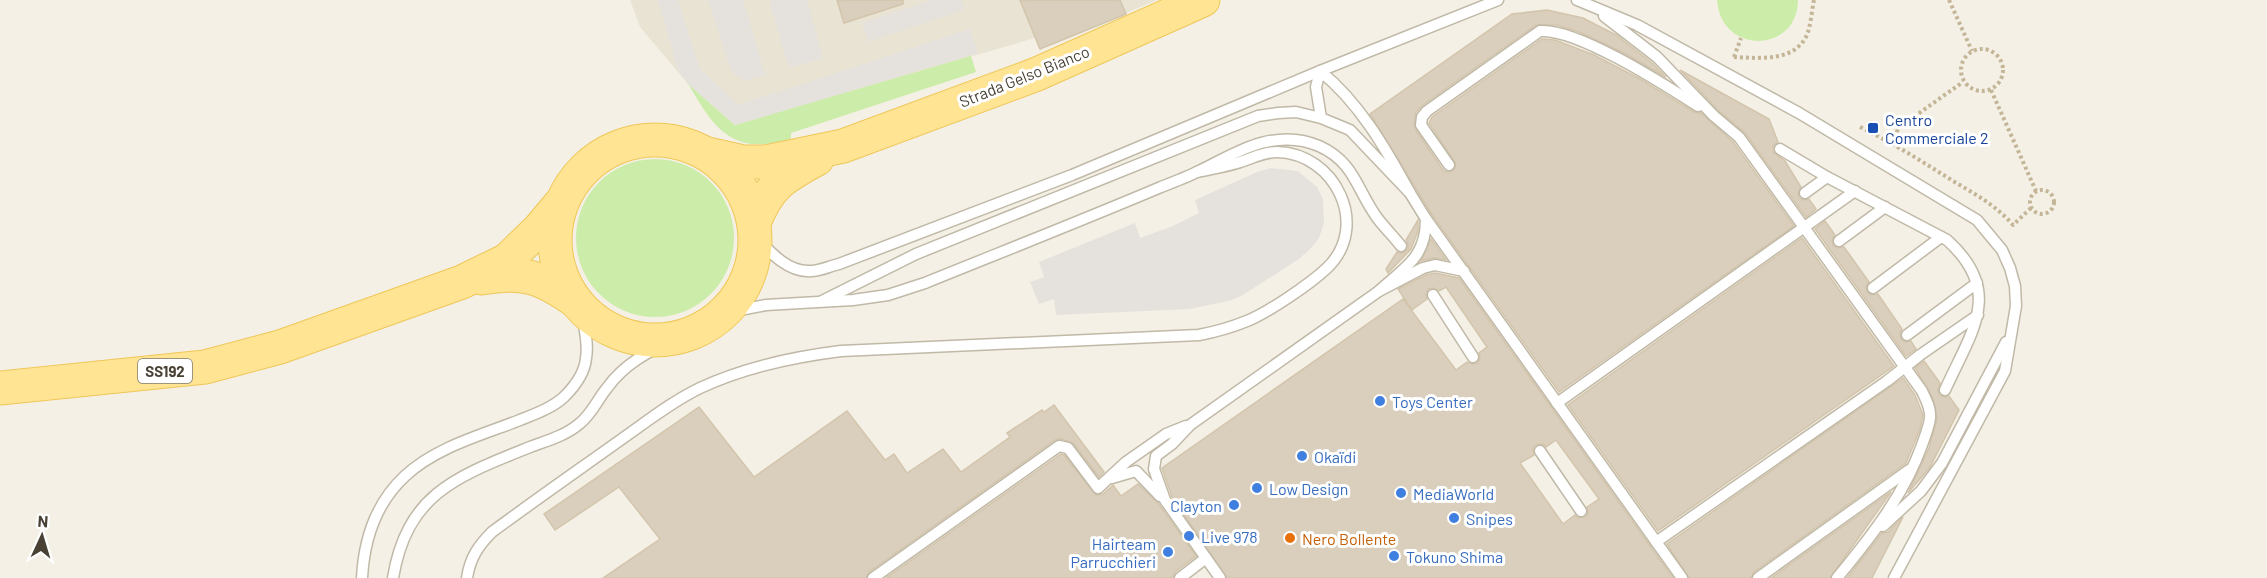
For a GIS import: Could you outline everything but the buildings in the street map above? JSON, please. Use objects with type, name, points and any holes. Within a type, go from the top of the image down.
[{"type":"main road","name":"Strada Gelso Bianco","points":[[755,230],[762,203],[770,190],[784,177],[843,146],[1037,74],[1203,0]]},
{"type":"main road","points":[[462,282],[506,274],[528,276],[559,289],[594,320],[625,335],[659,340],[676,338],[710,324],[724,313],[748,278],[754,258],[755,230],[746,199],[734,177],[708,154],[668,140],[654,139],[624,144],[597,157],[575,178],[561,204],[556,220],[555,254],[558,270],[577,304]]},
{"type":"main road","name":"Strada Gelso Bianco","points":[[708,154],[744,162],[766,162],[843,146]]},
{"type":"main road","points":[[462,282],[507,260],[561,204]]},
{"type":"main road","name":"SS192","points":[[0,388],[205,367],[280,348],[462,282]]},
{"type":"lane","points":[[755,230],[773,255],[794,269],[810,272],[839,264],[1072,175],[1320,71],[1498,0]]},
{"type":"lane","points":[[1582,2],[1637,40],[1714,116],[1739,137],[1922,391],[1930,417],[1914,467],[1872,537]]},
{"type":"lane","points":[[1582,2],[1637,25],[1799,113],[1977,220],[2002,250],[2015,286],[2016,306],[2005,371],[1894,578]]},
{"type":"lane","points":[[1449,165],[1421,125],[1422,117],[1427,111],[1540,31],[1552,30],[1607,53],[1714,116]]},
{"type":"lane","points":[[1320,71],[1316,87],[1321,118]]},
{"type":"lane","points":[[1320,71],[1344,92],[1391,158],[1426,219],[1682,578]]},
{"type":"lane","points":[[822,301],[916,254],[1258,116],[1296,112],[1321,118],[1350,130],[1410,193]]},
{"type":"lane","points":[[724,313],[766,305],[888,295],[925,283],[1197,172],[1235,152],[1279,139],[1298,140],[1318,145],[1345,164],[1357,180],[1377,218],[1401,246]]},
{"type":"lane","points":[[1780,148],[1827,177],[1941,237],[1962,254],[1977,283],[1978,315],[1945,390]]},
{"type":"lane","points":[[467,578],[468,567],[476,548],[492,532],[657,414],[698,389],[732,375],[802,356],[841,351],[1199,335],[1249,320],[1309,282],[1328,267],[1336,257],[1345,227],[1341,194],[1332,178],[1318,165],[1304,157],[1275,152],[1197,172]]},
{"type":"lane","points":[[1805,193],[1827,177]]},
{"type":"lane","points":[[1557,403],[1855,191]]},
{"type":"lane","points":[[1839,241],[1885,207]]},
{"type":"lane","points":[[1165,500],[1154,470],[1156,456],[1172,444],[1190,425],[1379,291],[1418,255],[1426,228],[1426,219]]},
{"type":"lane","points":[[1873,288],[1941,237]]},
{"type":"lane","points":[[1379,291],[1423,268],[1435,265],[1464,271]]},
{"type":"lane","points":[[1906,335],[1977,283]]},
{"type":"lane","points":[[1433,295],[1473,357]]},
{"type":"lane","points":[[354,578],[370,529],[380,508],[393,489],[420,464],[446,449],[547,409],[563,398],[582,374],[586,357],[577,304]]},
{"type":"lane","points":[[1656,542],[1978,315]]},
{"type":"lane","points":[[1837,578],[1872,537],[1921,490],[1942,463],[2010,335]]},
{"type":"lane","points":[[393,578],[401,545],[415,516],[435,493],[474,469],[561,435],[578,426],[590,415],[621,371],[640,356],[676,338]]},
{"type":"lane","points":[[873,578],[1059,446],[1068,448],[1098,488],[1126,462],[1166,434],[1190,425]]},
{"type":"lane","points":[[1540,451],[1581,511]]},
{"type":"lane","points":[[1758,578],[1914,467]]},
{"type":"lane","points":[[1109,479],[1136,471],[1165,500],[1220,578]]},
{"type":"lane","points":[[362,578],[365,549]]},
{"type":"lane","points":[[1180,578],[1206,558]]},
{"type":"path","points":[[1725,60],[1734,57],[1771,59],[1797,47],[1807,33],[1814,0]]},
{"type":"path","points":[[1949,0],[1972,51]]},
{"type":"path","points":[[1734,57],[1741,38]]},
{"type":"path","points":[[1981,49],[1991,51],[1999,57],[2003,65],[2003,75],[1999,84],[1991,90],[1981,92],[1971,89],[1963,82],[1960,74],[1961,65],[1972,51],[1981,49]]},
{"type":"path","points":[[1894,144],[1898,128],[1963,82]]},
{"type":"path","points":[[1991,90],[2036,191]]},
{"type":"path","points":[[2043,190],[2050,193],[2054,199],[2054,206],[2050,212],[2043,215],[2031,208],[2031,196],[2036,191],[2043,190]]},
{"type":"shaded area","points":[[630,0],[1157,0],[1040,49],[1035,38],[735,125],[688,84],[640,27]]},
{"type":"shaded area","points":[[658,0],[678,0],[699,67],[738,105],[970,29],[978,53],[735,125],[688,84],[678,70]]},
{"type":"shaded area","points":[[708,0],[743,0],[765,75],[744,81],[731,71]]},
{"type":"shaded area","points":[[769,0],[807,0],[823,58],[789,68]]},
{"type":"shaded area","points":[[932,0],[961,0],[964,10],[868,42],[862,23]]},
{"type":"shaded area","points":[[1271,168],[1298,171],[1317,187],[1323,199],[1324,223],[1319,238],[1299,259],[1243,295],[1232,300],[1190,309],[1056,315],[1054,299],[1039,304],[1030,282],[1044,277],[1039,262],[1135,223],[1140,238],[1173,226],[1199,213],[1195,200]]},
{"type":"green space","points":[[1717,0],[1798,0],[1795,18],[1786,30],[1773,38],[1759,41],[1744,39],[1731,31],[1722,18]]},
{"type":"green space","points":[[971,56],[976,72],[791,133],[791,139],[767,144],[750,144],[727,134],[709,117],[688,84],[735,125]]},
{"type":"green space","points":[[655,159],[670,160],[685,165],[699,172],[711,182],[721,194],[728,208],[733,223],[733,253],[728,268],[721,282],[711,294],[699,304],[685,311],[670,316],[655,317],[640,316],[625,311],[611,304],[599,294],[589,282],[582,268],[577,253],[576,238],[577,223],[582,208],[589,194],[599,182],[611,172],[625,165],[640,160]]},
{"type":"place","name":"Centro Commerciale 2","points":[[1873,128]]},
{"type":"place","name":"Toys Center","points":[[1380,401]]},
{"type":"place","name":"Okaïdi","points":[[1302,456]]},
{"type":"place","name":"Low Design","points":[[1257,488]]},
{"type":"place","name":"MediaWorld","points":[[1401,493]]},
{"type":"place","name":"Clayton","points":[[1234,505]]},
{"type":"place","name":"Snipes","points":[[1454,518]]},
{"type":"place","name":"Live 978","points":[[1189,536]]},
{"type":"place","name":"Nero Bollente","points":[[1290,538]]},
{"type":"place","name":"Hairteam Parrucchieri","points":[[1168,552]]},
{"type":"place","name":"Tokuno Shima","points":[[1394,556]]}]
